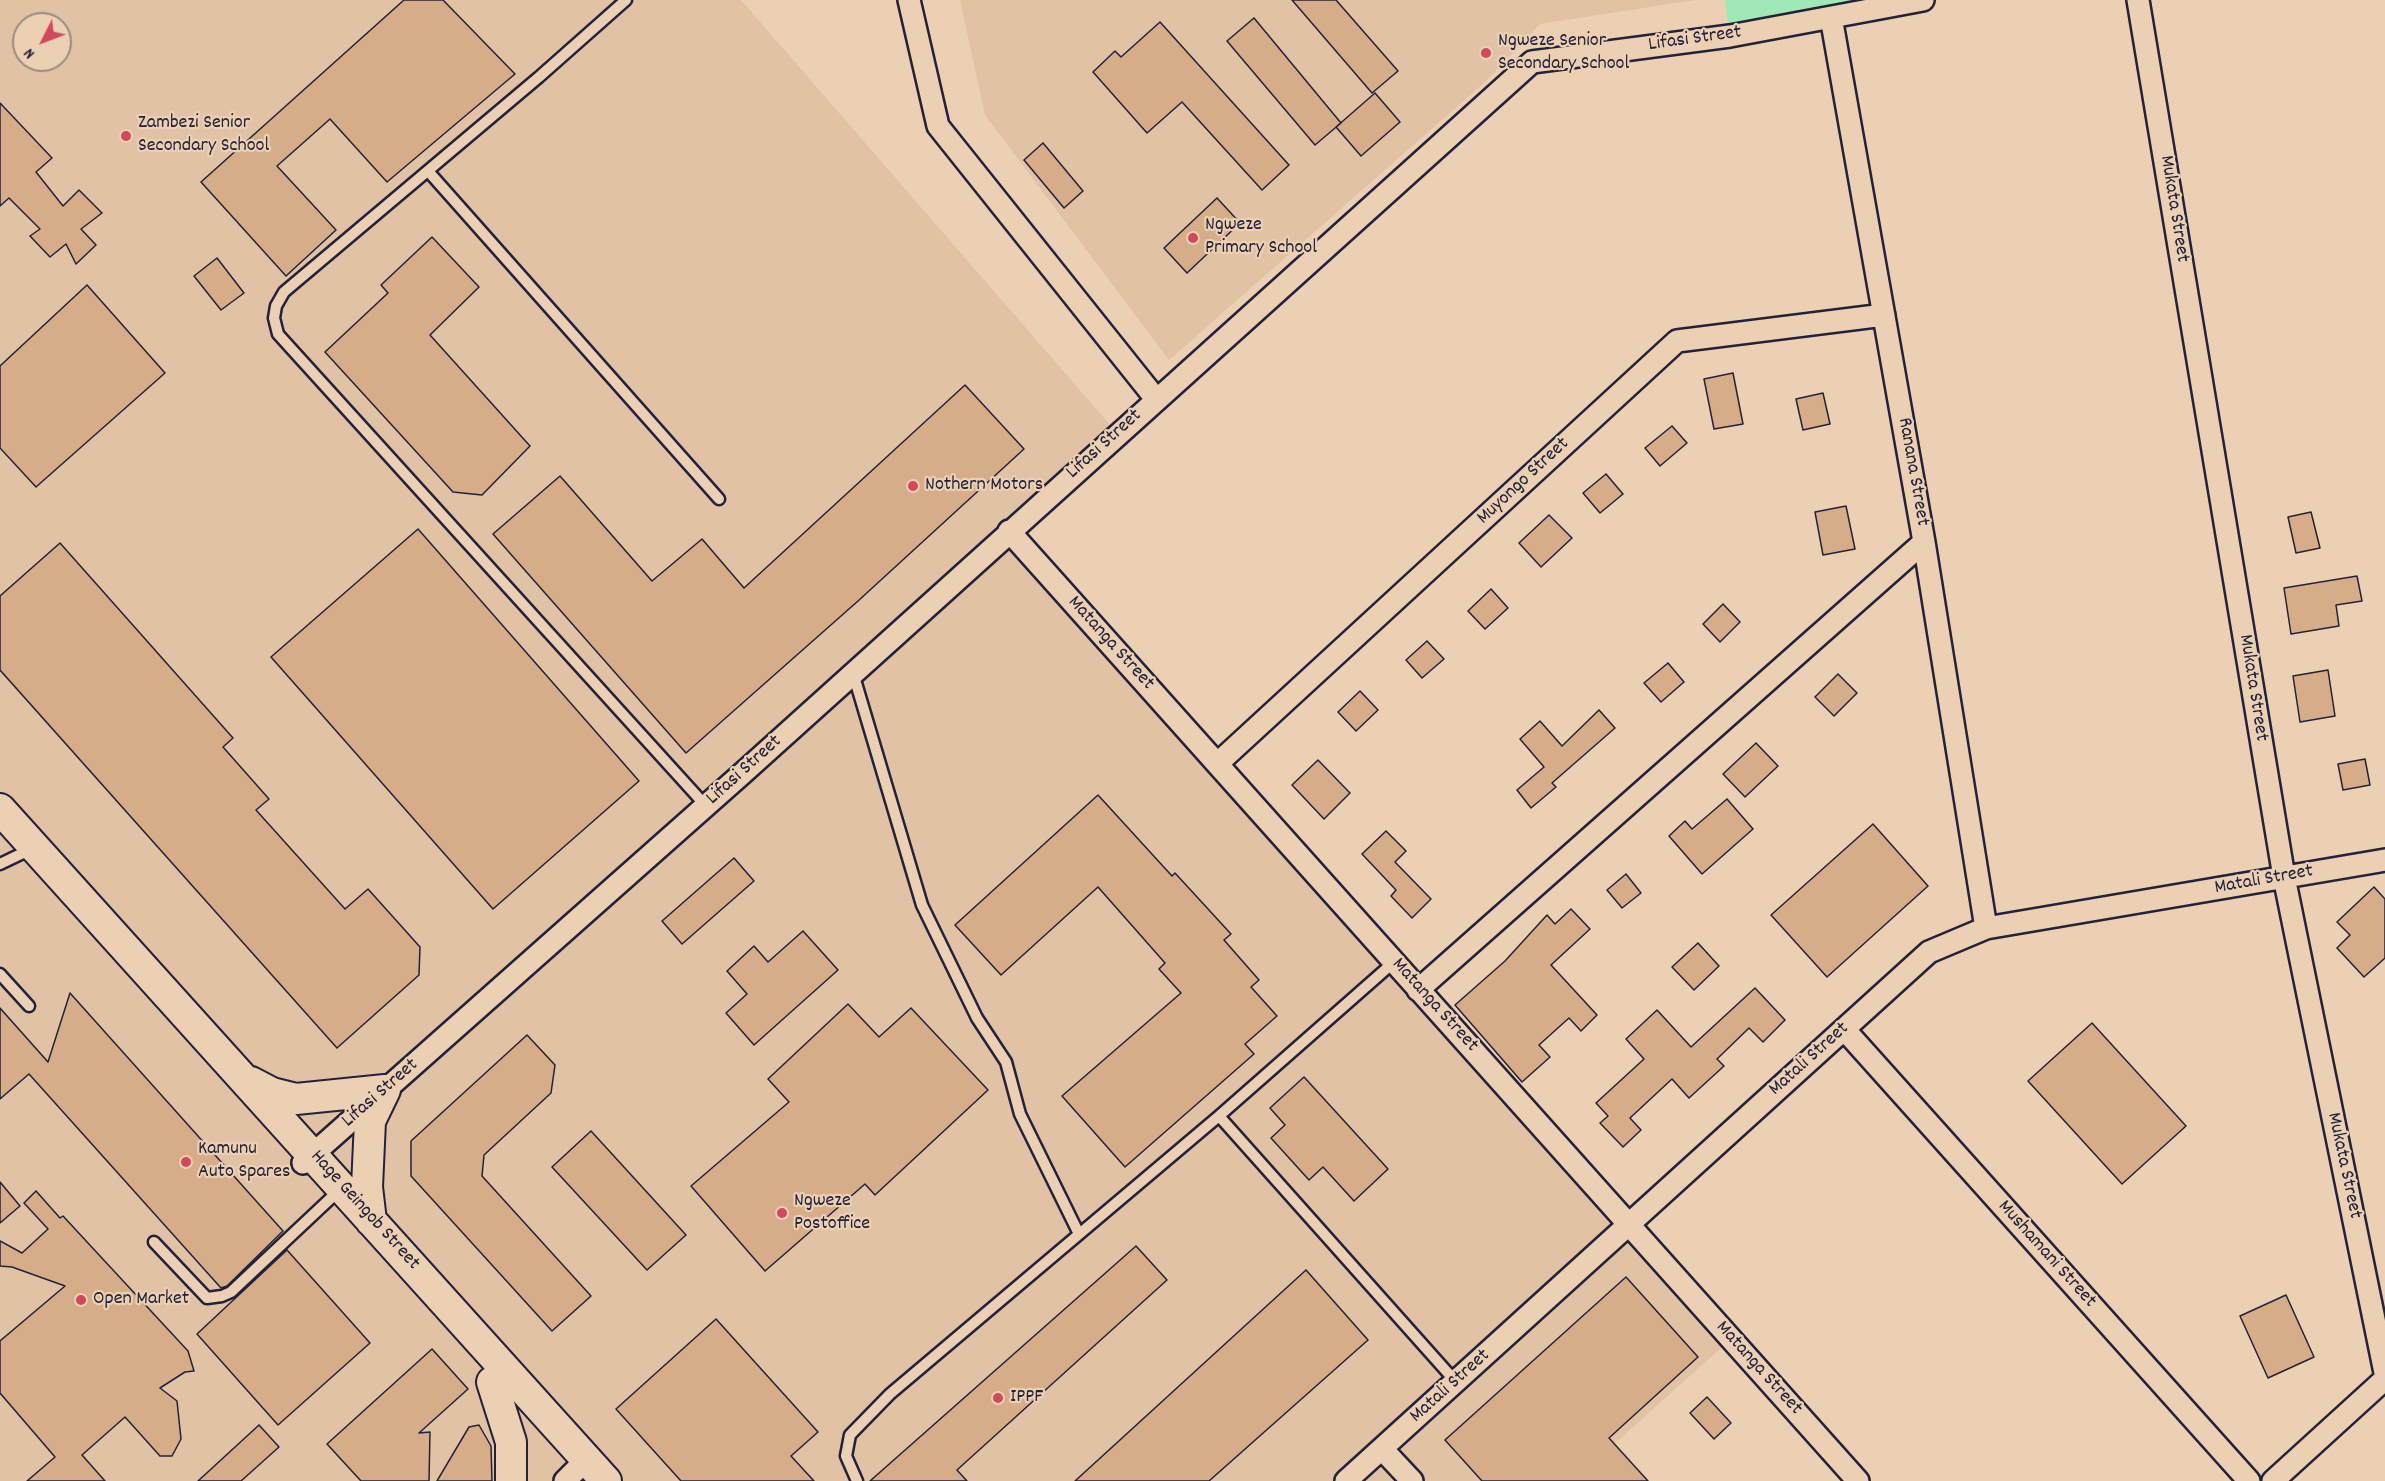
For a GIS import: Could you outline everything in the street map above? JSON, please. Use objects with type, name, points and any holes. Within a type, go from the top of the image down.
[{"type":"street","points":[[909,0],[938,126],[1156,399]]},
{"type":"street","name":"Lifasi Street","points":[[307,1159],[706,806],[1532,62],[1730,36],[1923,0]]},
{"type":"street","name":"Mukata Street","points":[[2138,0],[2284,877],[2385,1373]]},
{"type":"street","name":"Ranana Street","points":[[1831,17],[1924,542],[1986,928]]},
{"type":"street","name":"Muyongo Street","points":[[1217,764],[1677,341],[1884,315]]},
{"type":"street","name":"Matanga Street","points":[[1009,531],[1858,1481]]},
{"type":"street","points":[[1418,990],[1924,542]]},
{"type":"street","name":"Hage Geingob Street","points":[[0,809],[245,1080],[307,1159],[332,1197],[492,1382],[581,1475]]},
{"type":"street","name":"Hage Geingob Street","points":[[0,827],[12,859],[371,1221],[581,1475]]},
{"type":"street","name":"Matali Street","points":[[1346,1481],[1929,952],[1986,928],[2385,860]]},
{"type":"street","name":"Mushamani Street","points":[[1844,1029],[2249,1481]]},
{"type":"street","points":[[245,1080],[272,1093],[296,1099],[385,1090]]},
{"type":"street","points":[[371,1221],[367,1186],[370,1121],[385,1090]]},
{"type":"street","points":[[2272,1481],[2385,1379]]},
{"type":"street","points":[[492,1382],[511,1442],[511,1481]]},
{"type":"street","points":[[1383,1449],[1412,1481]]},
{"type":"lane","points":[[626,0],[284,292],[276,306],[274,318],[278,334],[706,806]]},
{"type":"lane","points":[[428,171],[719,498]]},
{"type":"lane","points":[[853,673],[922,905],[977,1018],[1006,1062],[1020,1114],[1079,1234]]},
{"type":"lane","points":[[856,1481],[846,1456],[850,1435],[890,1394],[1220,1116],[1394,962]]},
{"type":"lane","points":[[0,974],[29,1006]]},
{"type":"lane","points":[[1220,1116],[1456,1382]]},
{"type":"lane","points":[[154,1242],[207,1298],[222,1296],[231,1292],[332,1197]]},
{"type":"shaded area","points":[[0,0],[741,0],[1118,434],[1010,531],[1731,1339],[1573,1481],[0,1481]]},
{"type":"shaded area","name":"Ngweze Primary School","points":[[960,0],[1695,0],[1540,24],[1485,82],[1169,360],[985,115]]},
{"type":"green space","points":[[1725,0],[1898,0],[1730,36]]},
{"type":"building","points":[[404,0],[443,0],[515,74],[387,182],[330,119],[277,166],[336,230],[286,276],[201,182]]},
{"type":"building","points":[[1292,0],[1336,0],[1398,71],[1372,93]]},
{"type":"building","points":[[1254,18],[1341,123],[1315,145],[1227,41]]},
{"type":"building","points":[[1160,22],[1289,165],[1262,190],[1182,102],[1147,133],[1093,72],[1115,51],[1121,57]]},
{"type":"building","points":[[1375,93],[1400,122],[1361,156],[1336,127]]},
{"type":"building","points":[[0,103],[52,158],[36,172],[63,206],[79,190],[102,213],[81,229],[96,245],[76,264],[66,244],[50,257],[30,236],[40,229],[9,198],[0,206]]},
{"type":"building","points":[[1043,143],[1083,191],[1064,208],[1024,160]]},
{"type":"building","points":[[1217,198],[1240,223],[1187,273],[1164,248]]},
{"type":"building","points":[[432,237],[479,287],[430,335],[530,446],[482,495],[453,492],[325,352],[388,293],[381,285]]},
{"type":"building","points":[[217,258],[244,293],[221,310],[194,276]]},
{"type":"building","points":[[87,285],[165,373],[36,487],[0,448],[0,366]]},
{"type":"building","points":[[1733,373],[1743,424],[1714,429],[1704,379]]},
{"type":"building","points":[[965,385],[1024,449],[858,601],[686,753],[493,534],[560,476],[652,581],[702,539],[744,588]]},
{"type":"building","points":[[1823,393],[1830,424],[1803,430],[1796,399]]},
{"type":"building","points":[[1672,426],[1687,443],[1660,466],[1645,448]]},
{"type":"building","points":[[1606,474],[1623,494],[1600,513],[1583,493]]},
{"type":"building","points":[[1846,506],[1855,549],[1823,555],[1815,512]]},
{"type":"building","points":[[2311,512],[2320,548],[2296,553],[2288,517]]},
{"type":"building","points":[[1549,515],[1572,538],[1541,567],[1519,543]]},
{"type":"building","points":[[418,529],[639,781],[493,909],[271,657]]},
{"type":"building","points":[[60,543],[233,738],[223,747],[269,799],[256,810],[345,909],[368,889],[420,947],[419,975],[337,1048],[0,670],[0,596]]},
{"type":"building","points":[[2357,576],[2362,601],[2336,605],[2339,626],[2291,634],[2284,588]]},
{"type":"building","points":[[1491,589],[1508,608],[1485,629],[1468,611]]},
{"type":"building","points":[[1723,604],[1740,622],[1720,642],[1703,624]]},
{"type":"building","points":[[1427,641],[1444,659],[1422,678],[1406,660]]},
{"type":"building","points":[[1668,663],[1684,682],[1661,702],[1644,683]]},
{"type":"building","points":[[2328,670],[2335,716],[2300,722],[2293,676]]},
{"type":"building","points":[[1838,674],[1857,693],[1834,716],[1815,697]]},
{"type":"building","points":[[1360,691],[1378,710],[1356,731],[1338,712]]},
{"type":"building","points":[[1599,710],[1615,728],[1552,783],[1556,787],[1531,808],[1517,790],[1544,767],[1520,739],[1540,721],[1562,746]]},
{"type":"building","points":[[1756,743],[1778,766],[1745,797],[1723,774]]},
{"type":"building","points":[[2365,759],[2370,785],[2343,790],[2338,764]]},
{"type":"building","points":[[1318,760],[1350,793],[1324,819],[1292,785]]},
{"type":"building","points":[[1098,795],[1172,876],[1175,873],[1231,934],[1224,940],[1259,980],[1251,987],[1277,1016],[1245,1044],[1254,1054],[1125,1167],[1062,1096],[1181,993],[1159,969],[1165,963],[1098,887],[1001,975],[955,925]]},
{"type":"building","points":[[1727,799],[1753,829],[1702,874],[1669,836],[1685,821],[1692,829]]},
{"type":"building","points":[[1873,824],[1928,886],[1827,977],[1771,915]]},
{"type":"building","points":[[1386,831],[1406,851],[1395,862],[1431,899],[1412,918],[1391,896],[1396,890],[1362,854]]},
{"type":"building","points":[[734,858],[754,881],[682,944],[662,921]]},
{"type":"building","points":[[1626,874],[1641,893],[1622,908],[1607,890]]},
{"type":"building","points":[[2374,887],[2385,899],[2385,958],[2364,977],[2337,948],[2350,935],[2337,922]]},
{"type":"building","points":[[1571,909],[1590,929],[1551,965],[1597,1015],[1581,1031],[1569,1018],[1539,1045],[1550,1057],[1522,1082],[1455,1005],[1505,961],[1547,915],[1555,924]]},
{"type":"building","points":[[803,931],[838,970],[754,1045],[726,1013],[747,994],[727,971],[754,946],[768,962]]},
{"type":"building","points":[[1698,943],[1719,966],[1694,990],[1672,967]]},
{"type":"building","points":[[1755,988],[1785,1020],[1763,1042],[1749,1028],[1717,1059],[1724,1066],[1689,1098],[1672,1079],[1630,1118],[1641,1130],[1623,1147],[1600,1123],[1608,1116],[1596,1103],[1644,1059],[1626,1039],[1657,1010],[1691,1047]]},
{"type":"building","points":[[70,993],[283,1231],[227,1286],[221,1288],[29,1074],[0,1099],[0,1008],[48,1062]]},
{"type":"building","points":[[848,1004],[879,1037],[911,1008],[988,1090],[875,1195],[865,1184],[765,1271],[691,1186],[789,1102],[768,1079]]},
{"type":"building","points":[[2092,1023],[2186,1126],[2122,1184],[2028,1081]]},
{"type":"building","points":[[527,1035],[555,1065],[551,1093],[484,1155],[482,1176],[591,1296],[552,1331],[411,1176],[411,1141]]},
{"type":"building","points":[[1304,1077],[1388,1169],[1354,1201],[1323,1167],[1309,1180],[1271,1138],[1285,1125],[1270,1108]]},
{"type":"building","points":[[591,1131],[686,1235],[647,1270],[552,1167]]},
{"type":"building","points":[[0,1182],[20,1206],[0,1223]]},
{"type":"building","points":[[36,1191],[60,1218],[63,1216],[188,1351],[194,1371],[185,1372],[160,1388],[177,1401],[181,1439],[172,1456],[160,1456],[125,1417],[82,1455],[105,1481],[27,1481],[55,1457],[0,1393],[0,1341],[65,1286],[12,1267],[0,1266],[0,1241],[22,1253],[48,1229],[24,1203]]},
{"type":"building","points":[[1136,1246],[1167,1280],[957,1470],[967,1481],[870,1481]]},
{"type":"building","points":[[287,1250],[370,1343],[278,1425],[197,1334]]},
{"type":"building","points":[[1306,1270],[1368,1340],[1209,1481],[1075,1481]]},
{"type":"building","points":[[1626,1277],[1698,1357],[1609,1438],[1648,1481],[1482,1481],[1445,1440]]},
{"type":"building","points":[[2286,1295],[2314,1357],[2268,1378],[2240,1316]]},
{"type":"building","points":[[716,1319],[818,1432],[791,1456],[814,1481],[681,1481],[616,1409]]},
{"type":"building","points":[[432,1349],[468,1389],[419,1433],[430,1432],[429,1481],[361,1481],[327,1444]]},
{"type":"building","points":[[1707,1397],[1731,1423],[1714,1439],[1690,1413]]},
{"type":"building","points":[[259,1425],[279,1447],[241,1481],[198,1481]]},
{"type":"building","points":[[479,1425],[491,1446],[492,1481],[437,1481],[469,1427]]},
{"type":"place","name":"Ngweze Senior Secondary School","points":[[1486,53]]},
{"type":"place","name":"Zambezi Senior Secondary School","points":[[126,136]]},
{"type":"place","name":"Ngweze Primary School","points":[[1193,238]]},
{"type":"place","name":"Nothern Motors","points":[[913,486]]},
{"type":"place","name":"Kamunu Auto Spares","points":[[186,1162]]},
{"type":"place","name":"Ngweze Postoffice","points":[[782,1213]]},
{"type":"place","name":"Open Market","points":[[81,1300]]},
{"type":"place","name":"IPPF","points":[[998,1398]]}]
